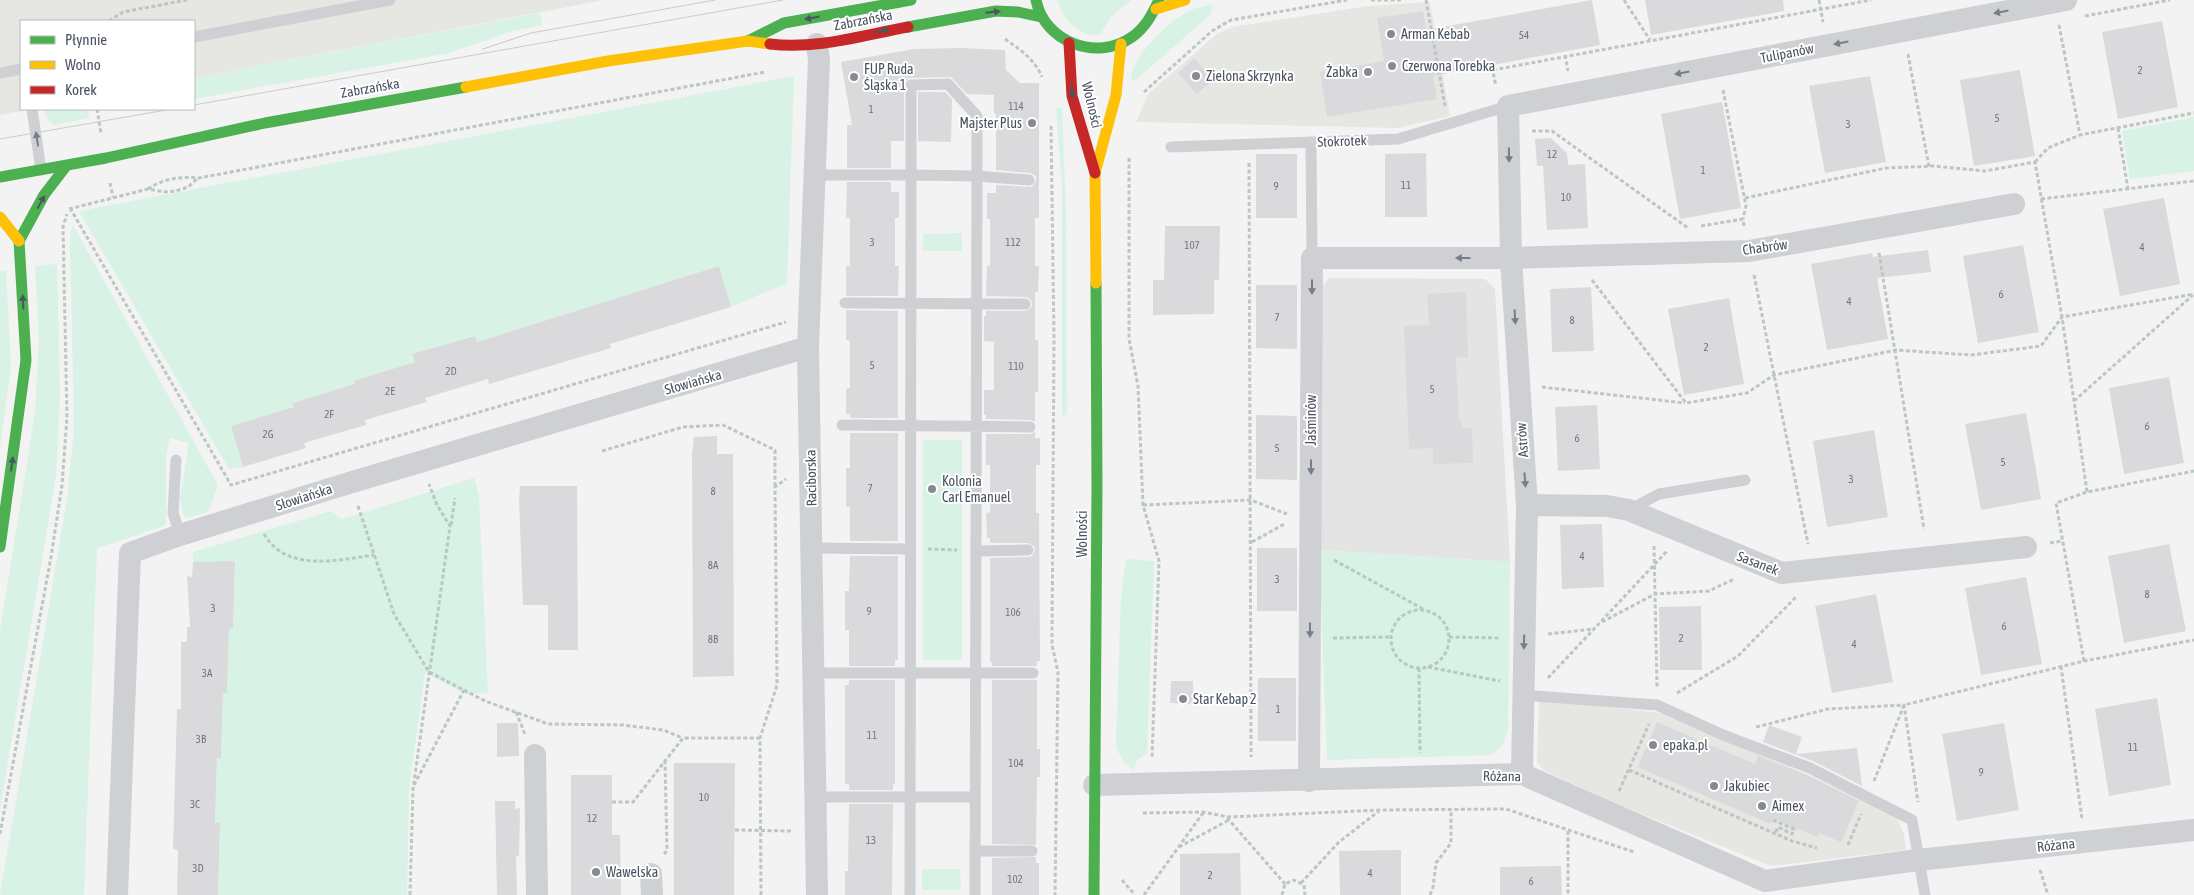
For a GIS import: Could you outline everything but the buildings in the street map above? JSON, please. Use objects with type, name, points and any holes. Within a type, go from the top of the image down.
[{"type":"street","name":"Zabrzańska","points":[[748,41],[784,23],[911,0]]},
{"type":"street","points":[[1036,0],[1041,17],[1052,30],[1068,42],[1089,49],[1110,48],[1122,44],[1144,26],[1158,4],[1184,0]]},
{"type":"street","name":"Tulipanów","points":[[1508,106],[1904,31],[2066,6]]},
{"type":"street","name":"Zabrzańska","points":[[0,177],[68,166],[284,119],[608,61],[748,41],[818,52],[996,11],[1018,12],[1041,17]]},
{"type":"street","name":"Wolności","points":[[1068,42],[1072,96],[1096,173]]},
{"type":"street","name":"Wolności","points":[[1094,895],[1097,498],[1096,173],[1116,95],[1122,44]]},
{"type":"street","name":"Raciborska","points":[[817,895],[808,348],[818,52]]},
{"type":"street","name":"Astrów","points":[[1508,106],[1511,258],[1527,506],[1529,692],[1522,774]]},
{"type":"street","points":[[0,547],[26,360],[19,241],[44,195],[68,166]]},
{"type":"street","name":"Chabrów","points":[[1511,258],[1749,251],[2014,204]]},
{"type":"street","points":[[0,217],[19,241]]},
{"type":"street","points":[[1312,258],[1511,258]]},
{"type":"street","name":"Jaśminów","points":[[1309,781],[1310,548],[1303,521],[1312,258]]},
{"type":"street","name":"Słowiańska","points":[[117,895],[130,553],[180,535],[394,469],[808,348]]},
{"type":"street","name":"Sasanek","points":[[1527,506],[1607,506],[1629,510],[1782,573],[2026,547]]},
{"type":"street","points":[[535,755],[537,895]]},
{"type":"street","name":"Różana","points":[[1094,786],[1522,774],[1765,888],[1918,860],[2194,830]]},
{"type":"lane","points":[[195,36],[390,0]]},
{"type":"lane","points":[[0,73],[20,69]]},
{"type":"lane","points":[[910,895],[911,85],[948,84],[977,116],[975,895]]},
{"type":"lane","name":"Stokrotek","points":[[1171,146],[1398,139],[1508,106]]},
{"type":"lane","points":[[32,110],[41,170]]},
{"type":"lane","points":[[1311,142],[1312,258]]},
{"type":"lane","points":[[814,175],[977,176],[1029,180]]},
{"type":"lane","points":[[845,303],[1025,304]]},
{"type":"lane","points":[[842,425],[1030,427]]},
{"type":"lane","points":[[176,460],[173,513],[180,535]]},
{"type":"lane","points":[[1629,510],[1659,494],[1745,480]]},
{"type":"lane","points":[[812,548],[910,549]]},
{"type":"lane","points":[[976,551],[1028,550]]},
{"type":"lane","points":[[813,673],[1033,673]]},
{"type":"lane","points":[[1529,692],[1658,706],[1723,735],[1810,768],[1912,820],[1925,895]]},
{"type":"lane","points":[[815,797],[976,797]]},
{"type":"lane","points":[[975,851],[1032,851]]},
{"type":"path","points":[[111,20],[123,12],[186,0]]},
{"type":"path","points":[[1140,101],[1143,93],[1156,79],[1212,31],[1231,20],[1347,0]]},
{"type":"path","points":[[1371,0],[1401,0]]},
{"type":"path","points":[[1426,0],[1448,124]]},
{"type":"path","points":[[1624,0],[1650,40]]},
{"type":"path","points":[[1493,70],[1871,0]]},
{"type":"path","points":[[2080,135],[2066,6],[2170,0]]},
{"type":"path","points":[[1904,31],[1930,167]]},
{"type":"path","points":[[1004,38],[1021,50],[1039,69],[1043,78]]},
{"type":"path","points":[[1718,66],[1745,198],[1746,206],[1743,219]]},
{"type":"path","points":[[69,209],[148,189],[157,182],[188,177],[199,178],[772,71]]},
{"type":"path","points":[[1745,198],[1886,168],[1930,167],[1985,171],[2035,162],[2048,148],[2080,135],[2194,113]]},
{"type":"path","points":[[1051,123],[1054,338],[1052,644],[1058,672],[1055,895]]},
{"type":"path","points":[[2118,128],[2128,189]]},
{"type":"path","points":[[1508,130],[1552,131],[1688,228]]},
{"type":"path","points":[[1249,144],[1252,542],[1251,782]]},
{"type":"path","points":[[1129,152],[1129,339],[1138,386],[1143,504],[1159,561],[1153,758],[1143,768],[1143,785]]},
{"type":"path","points":[[2035,162],[2062,317],[2087,492]]},
{"type":"path","points":[[148,189],[165,192],[176,191],[188,187],[199,178]]},
{"type":"path","points":[[2014,204],[2041,199],[2194,181]]},
{"type":"path","points":[[69,209],[231,485],[810,315]]},
{"type":"path","points":[[0,834],[51,557],[62,485],[67,417],[63,227],[69,209]]},
{"type":"path","points":[[1875,228],[1924,529]]},
{"type":"path","points":[[1749,251],[1808,544]]},
{"type":"path","points":[[1574,256],[1686,403]]},
{"type":"path","points":[[1518,385],[1686,403],[1747,393],[1774,375],[1896,350],[1971,355],[2041,346],[2062,317],[2194,294]]},
{"type":"path","points":[[2074,402],[2194,294]]},
{"type":"path","points":[[602,452],[683,427],[723,425],[775,450],[777,684],[760,738],[761,895]]},
{"type":"path","points":[[775,487],[810,463]]},
{"type":"path","points":[[2084,661],[2056,503],[2087,492],[2194,471]]},
{"type":"path","points":[[432,491],[436,504],[450,526]]},
{"type":"path","points":[[410,895],[413,788],[455,498]]},
{"type":"path","points":[[1143,504],[1251,500],[1303,521]]},
{"type":"path","points":[[360,512],[394,614],[429,672],[485,701],[548,724],[623,725],[663,730],[683,738],[760,738]]},
{"type":"path","points":[[1616,799],[1658,706],[1654,520]]},
{"type":"path","points":[[1252,542],[1303,521]]},
{"type":"path","points":[[1428,667],[1529,692],[1543,683],[1684,533]]},
{"type":"path","points":[[270,544],[290,557],[307,562],[374,555]]},
{"type":"path","points":[[1310,548],[1441,618],[1450,637],[1444,656],[1437,663],[1428,667],[1410,667],[1395,655],[1391,647],[1390,637],[1397,620],[1404,613],[1424,609]]},
{"type":"path","points":[[910,549],[976,551]]},
{"type":"path","points":[[1599,624],[1655,594],[1709,591],[1764,566]]},
{"type":"path","points":[[1658,706],[1738,656],[1797,596]]},
{"type":"path","points":[[1310,638],[1390,637]]},
{"type":"path","points":[[1723,735],[1828,709],[1904,704],[2061,666],[2194,640]]},
{"type":"path","points":[[2061,666],[2083,827]]},
{"type":"path","points":[[1419,668],[1420,777]]},
{"type":"path","points":[[413,788],[464,690]]},
{"type":"path","points":[[1847,847],[1904,704]]},
{"type":"path","points":[[1904,704],[1920,816],[1912,820]]},
{"type":"path","points":[[612,802],[633,802],[683,738]]},
{"type":"path","points":[[651,884],[667,851],[665,761]]},
{"type":"path","points":[[1629,770],[1792,841],[1826,850]]},
{"type":"path","points":[[1142,813],[1203,812],[1228,818],[1380,810],[1506,809],[1641,855]]},
{"type":"path","points":[[1301,883],[1339,842],[1380,810]]},
{"type":"path","points":[[1430,895],[1436,864],[1451,843],[1451,810]]},
{"type":"path","points":[[1144,895],[1203,812]]},
{"type":"path","points":[[1177,848],[1228,818]]},
{"type":"path","points":[[1228,818],[1285,884]]},
{"type":"path","points":[[1772,820],[1794,829],[1792,834],[1778,827],[1775,834]]},
{"type":"path","points":[[734,830],[816,831]]},
{"type":"path","points":[[1568,831],[1568,895]]},
{"type":"path","points":[[2040,870],[2048,895]]},
{"type":"path","points":[[1119,876],[1135,895]]},
{"type":"path","points":[[1285,884],[1294,880],[1301,883],[1305,889],[1305,895]]},
{"type":"path","points":[[1282,895],[1285,884]]},
{"type":"shaded area","points":[[0,0],[604,0],[195,78],[195,20],[20,20],[20,110],[28,110],[0,115]]},
{"type":"shaded area","name":"Czerwona Torebka","points":[[1430,2],[1450,116],[1398,128],[1136,122],[1148,94],[1218,33],[1233,27],[1368,6]]},
{"type":"shaded area","points":[[1329,278],[1485,279],[1495,289],[1510,562],[1319,550],[1320,289]]},
{"type":"shaded area","points":[[1539,699],[1661,713],[1795,769],[1888,811],[1898,820],[1904,834],[1906,850],[1771,866],[1612,802],[1543,770],[1537,762]]},
{"type":"green space","points":[[1057,0],[1132,0],[1111,17],[1100,35],[1092,35],[1078,30],[1067,20]]},
{"type":"green space","points":[[1213,4],[1210,15],[1137,79],[1131,81],[1132,71],[1137,61],[1153,40],[1182,15],[1199,7]]},
{"type":"green space","points":[[540,13],[542,25],[512,31],[449,53],[195,99],[195,78]]},
{"type":"green space","points":[[794,76],[787,283],[731,307],[719,266],[477,342],[474,336],[413,354],[415,362],[353,381],[355,385],[293,402],[294,407],[231,426],[243,467],[229,469],[79,211]]},
{"type":"green space","points":[[1062,107],[1066,211],[1067,415],[1062,415],[1062,186],[1056,108]]},
{"type":"green space","points":[[44,110],[88,110],[89,118],[54,125],[48,120]]},
{"type":"green space","points":[[2194,117],[2194,171],[2130,179],[2122,131]]},
{"type":"green space","points":[[73,225],[218,485],[208,512],[187,518],[184,516],[180,500],[189,443],[170,438],[166,457],[166,522],[164,526],[97,548],[84,895],[0,895],[67,500],[74,429],[70,235]]},
{"type":"green space","points":[[962,233],[962,251],[923,251],[923,234]]},
{"type":"green space","points":[[57,264],[60,396],[56,476],[0,809],[0,631],[35,413],[39,338],[35,266]]},
{"type":"green space","points":[[0,271],[6,271],[11,367],[0,447]]},
{"type":"green space","points":[[923,440],[962,440],[962,660],[923,660]]},
{"type":"green space","points":[[474,478],[479,496],[488,693],[465,694],[425,673],[409,789],[407,895],[218,895],[220,824],[215,823],[217,759],[221,758],[223,693],[227,693],[229,628],[233,628],[235,562],[193,562],[193,552],[331,511],[342,519]]},
{"type":"green space","points":[[1319,550],[1510,562],[1508,730],[1503,745],[1490,755],[1327,760]]},
{"type":"green space","points":[[1126,559],[1154,561],[1147,753],[1136,761],[1134,771],[1122,758],[1116,742],[1121,597]]},
{"type":"green space","points":[[922,869],[960,869],[961,890],[922,890]]},
{"type":"tram line","points":[[483,49],[531,33],[715,0]]},
{"type":"tram line","points":[[195,105],[783,0]]},
{"type":"tram line","points":[[0,139],[166,110]]},
{"type":"traffic: fast","points":[[748,41],[784,23],[911,0]]},
{"type":"traffic: fast","points":[[1036,0],[1041,15],[1049,27],[1061,37],[1074,44],[1103,48],[1118,44],[1141,30],[1159,0]]},
{"type":"traffic: fast","points":[[908,27],[996,11],[1018,12],[1041,17]]},
{"type":"traffic: fast","points":[[0,177],[106,158],[265,123],[466,87]]},
{"type":"traffic: fast","points":[[0,547],[26,360],[19,241],[44,195],[67,165]]},
{"type":"traffic: fast","points":[[1094,895],[1097,488],[1096,283]]},
{"type":"traffic: slow","points":[[1156,9],[1185,0]]},
{"type":"traffic: slow","points":[[466,87],[608,61],[748,41],[770,44]]},
{"type":"traffic: slow","points":[[1096,283],[1095,173],[1116,95],[1121,44]]},
{"type":"traffic: slow","points":[[0,217],[19,241]]},
{"type":"traffic: jam","points":[[770,44],[805,45],[822,43],[908,27]]},
{"type":"traffic: jam","points":[[1069,43],[1072,96],[1095,173]]},
{"type":"place","name":"Arman Kebab","points":[[1391,34]]},
{"type":"place","name":"Czerwona Torebka","points":[[1392,66]]},
{"type":"place","name":"Żabka","points":[[1368,72]]},
{"type":"place","name":"Zielona Skrzynka","points":[[1196,76]]},
{"type":"place","name":"FUP Ruda Śląska 1","points":[[854,77]]},
{"type":"place","name":"Majster Plus","points":[[1032,123]]},
{"type":"place","name":"Kolonia Carl Emanuel","points":[[932,489]]},
{"type":"place","name":"Star Kebap 2","points":[[1183,699]]},
{"type":"place","name":"epaka.pl","points":[[1653,745]]},
{"type":"place","name":"Jakubiec","points":[[1714,786]]},
{"type":"place","name":"Aimex","points":[[1762,806]]},
{"type":"place","name":"Wawelska","points":[[596,872]]}]
